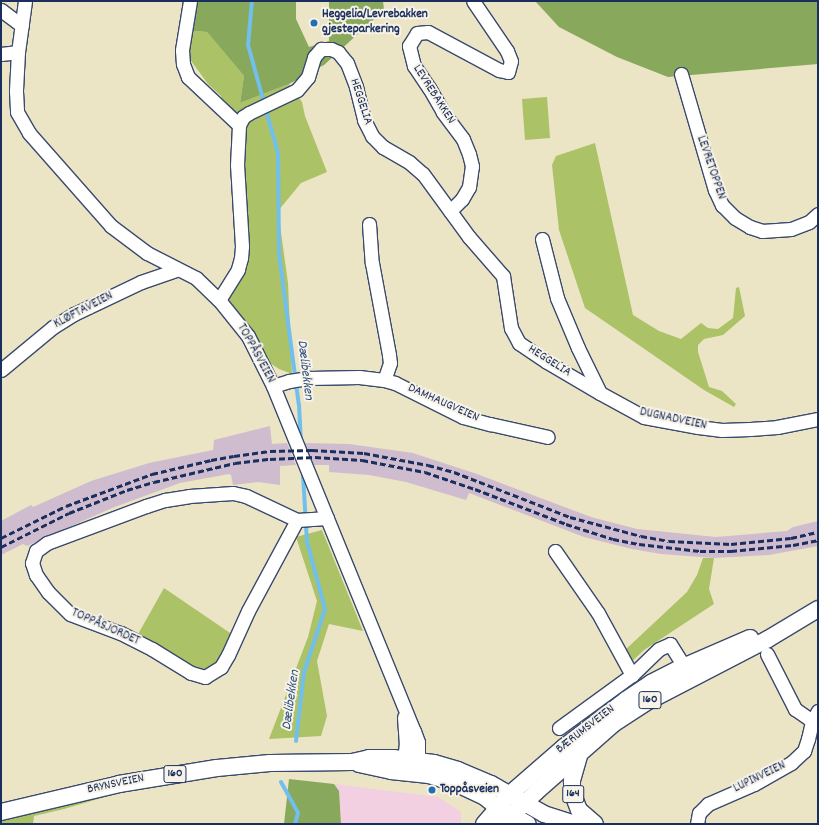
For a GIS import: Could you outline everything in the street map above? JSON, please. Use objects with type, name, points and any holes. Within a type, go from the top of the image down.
[{"type":"main road","name":"BÆRUMSVEIEN","points":[[508,820],[613,724],[632,711],[688,673],[739,642],[794,622],[818,609]]},
{"type":"main road","name":"BÆRUMSVEIEN","points":[[484,824],[497,807],[510,794],[600,718],[651,683],[688,673]]},
{"type":"main road","name":"164","points":[[579,756],[572,780],[572,792],[579,810],[595,824]]},
{"type":"main road","name":"BRYNSVEIEN","points":[[1,812],[132,782],[217,768],[270,763],[352,762],[368,767],[411,765],[458,770],[510,794],[524,804],[544,814],[575,824]]},
{"type":"main road","name":"BRYNSVEIEN","points":[[411,765],[429,775],[454,783],[485,797],[497,807]]},
{"type":"main road","name":"160","points":[[497,807],[508,820]]},
{"type":"main road","points":[[508,820],[528,824]]},
{"type":"street","name":"TOPPÅSVEIEN","points":[[25,1],[18,52],[16,91],[17,112],[29,133],[111,226],[147,254],[196,278],[219,300],[248,336],[273,386],[418,742],[411,765]]},
{"type":"street","points":[[190,1],[182,50],[183,64],[188,76],[241,121],[237,165],[242,246],[241,258],[238,269],[219,300]]},
{"type":"street","name":"LEVREBAKKEN","points":[[450,211],[462,199],[469,187],[472,179],[472,166],[469,154],[462,139],[414,66],[409,46],[417,34],[428,32],[499,70],[508,72],[511,61],[507,51],[473,1]]},
{"type":"street","points":[[1,10],[22,26]]},
{"type":"street","name":"HEGGELIA","points":[[241,121],[297,90],[308,77],[310,65],[321,49],[330,49],[338,52],[347,63],[356,87],[364,120],[372,136],[383,147],[409,162],[423,174],[469,237],[503,276],[511,328],[519,343],[546,362],[600,393]]},
{"type":"street","points":[[1,54],[18,52]]},
{"type":"street","name":"LEVRETOPPEN","points":[[681,74],[715,190],[722,205],[745,224],[762,231],[791,229],[808,222],[818,214]]},
{"type":"street","points":[[369,224],[374,276],[390,363],[384,380]]},
{"type":"street","points":[[542,240],[557,298],[578,348],[600,393]]},
{"type":"street","name":"KLØFTAVEIEN","points":[[1,370],[53,327],[74,314],[141,282],[178,269]]},
{"type":"street","name":"DAMHAUGVEIEN","points":[[273,386],[289,381],[309,378],[359,377],[384,380],[395,383],[463,417],[548,437]]},
{"type":"street","name":"DUGNADVEIEN","points":[[600,393],[644,417],[722,430],[770,428],[818,419]]},
{"type":"street","name":"TOPPÅSJORDET","points":[[298,520],[254,599],[228,655],[220,667],[205,677],[191,673],[152,649],[120,633],[70,614],[53,597],[36,575],[32,563],[36,551],[48,543],[165,500],[189,496],[215,493],[246,496],[298,520],[327,518]]},
{"type":"street","points":[[555,551],[598,613],[632,675]]},
{"type":"street","name":"BÆRUMSVEIEN","points":[[559,728],[632,675],[659,649],[670,644],[688,673]]},
{"type":"street","name":"LUPINVEIEN","points":[[697,824],[699,813],[708,804],[754,784],[791,763],[804,752],[815,716],[795,709],[767,654]]},
{"type":"shaded area","points":[[270,426],[272,444],[287,443],[296,465],[280,466],[280,485],[258,482],[233,485],[231,475],[229,474],[180,483],[112,508],[27,546],[23,544],[1,555],[1,521],[31,505],[33,507],[91,481],[149,463],[213,450],[214,440]]},
{"type":"shaded area","points":[[305,443],[349,444],[413,453],[477,474],[591,517],[637,529],[716,537],[787,531],[793,527],[818,521],[818,546],[769,555],[714,558],[661,554],[632,549],[584,537],[469,493],[466,500],[406,482],[369,475],[329,472],[329,465],[314,465]]},
{"type":"shaded area","points":[[334,784],[438,797],[461,812],[461,824],[341,824],[339,791]]},
{"type":"green space","points":[[190,1],[296,1],[296,19],[309,47],[329,41],[329,1],[383,1],[384,10],[324,65],[289,84],[240,103],[244,76],[207,32],[184,30]]},
{"type":"green space","points":[[535,1],[818,1],[818,64],[668,77],[617,57],[559,27]]},
{"type":"green space","points":[[184,30],[207,32],[244,76],[240,103],[289,84],[302,102],[305,116],[327,172],[301,183],[278,211],[288,283],[292,374],[279,369],[270,363],[229,300],[248,266],[237,113],[222,103],[221,96],[208,84],[186,54]]},
{"type":"green space","points":[[547,97],[550,138],[525,140],[522,99]]},
{"type":"green space","points":[[595,143],[633,315],[659,331],[681,339],[701,323],[708,328],[718,329],[733,318],[736,288],[739,287],[745,316],[723,335],[704,339],[698,345],[698,352],[709,387],[722,391],[736,404],[734,407],[704,390],[585,308],[559,230],[552,165],[556,156]]},
{"type":"green space","points":[[322,530],[363,631],[329,624],[317,661],[327,716],[321,736],[269,739],[308,637],[317,601],[296,537]]},
{"type":"green space","points":[[703,558],[714,558],[709,589],[714,604],[644,650],[629,664],[624,651],[687,592],[697,575]]},
{"type":"green space","points":[[164,588],[233,635],[212,671],[196,671],[137,636]]},
{"type":"green space","points":[[289,779],[334,784],[339,791],[341,824],[284,824]]},
{"type":"green space","points":[[115,792],[115,794],[34,816],[33,824],[1,824],[1,820]]},
{"type":"waterway","name":"Dælibekken","points":[[252,1],[248,45],[278,153],[279,254],[299,405],[301,441]]},
{"type":"waterway","name":"Dælibekken","points":[[296,741],[304,672],[325,609],[307,542],[303,474]]},
{"type":"waterway","name":"Dælibekken","points":[[281,782],[298,813],[295,824]]},
{"type":"railway","points":[[1,538],[66,506],[152,474],[234,456],[270,451],[312,450],[364,453],[428,465],[454,472],[570,517],[641,536],[669,541],[731,544],[791,538],[818,532]]},
{"type":"railway","points":[[1,547],[69,513],[127,490],[154,482],[235,463],[270,459],[315,457],[362,460],[425,472],[475,489],[566,524],[613,539],[639,544],[700,551],[731,551],[793,545],[818,540]]},
{"type":"place","name":"Heggelia/Levrebakken gjesteparkering","points":[[314,23]]},
{"type":"place","name":"Toppåsveien","points":[[432,790]]}]
